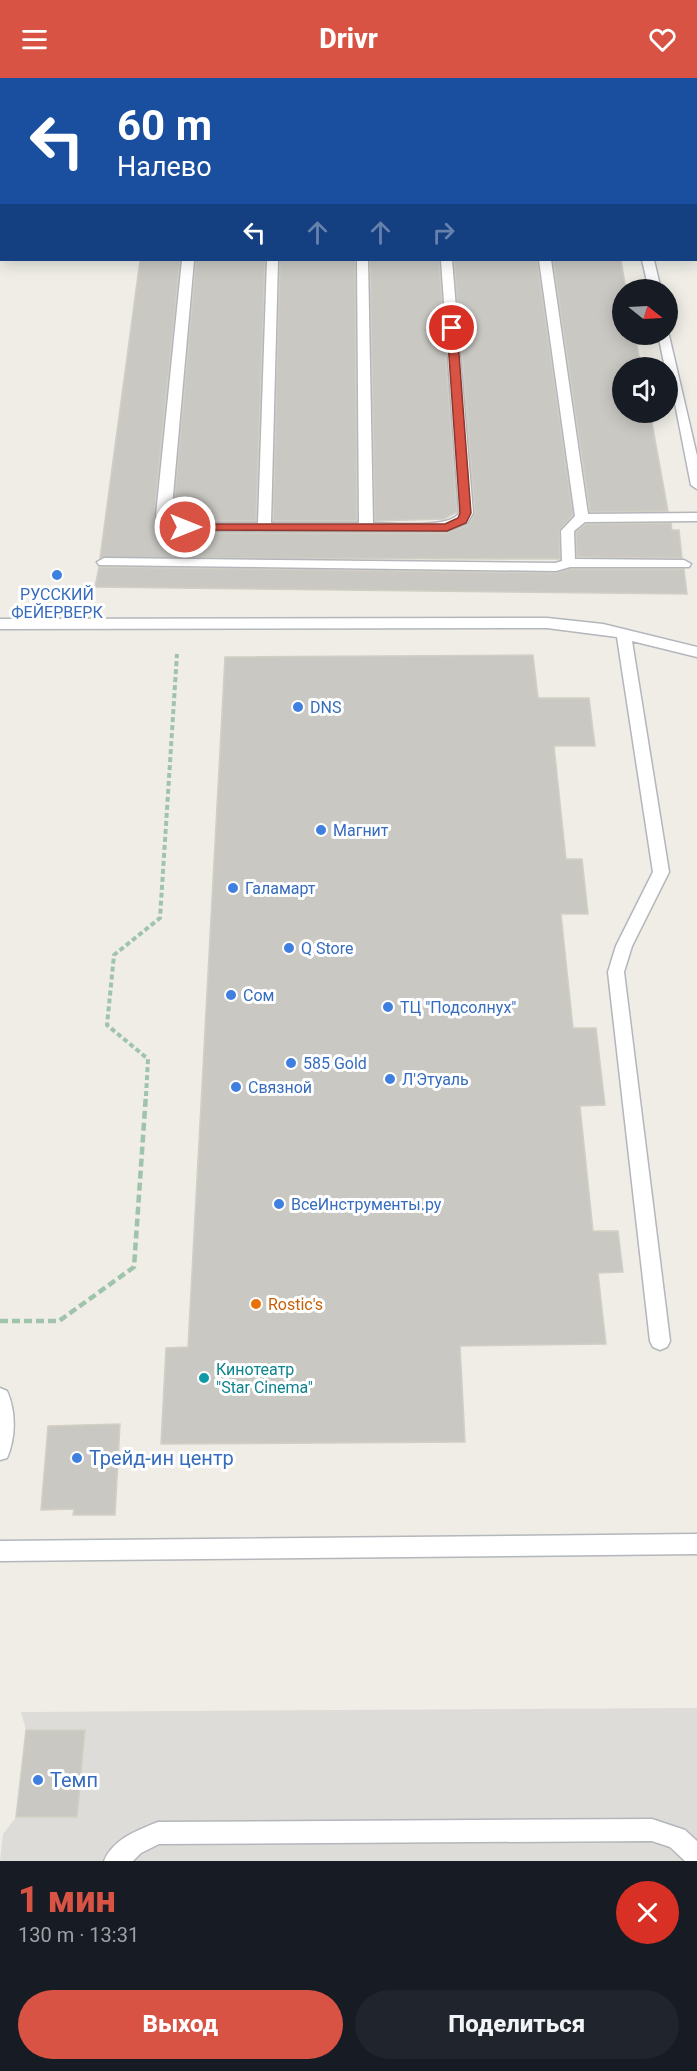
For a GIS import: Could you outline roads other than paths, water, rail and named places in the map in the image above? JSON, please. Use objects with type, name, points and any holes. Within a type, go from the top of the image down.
[{"type":"lane","points":[[188,261],[163,515],[165,521],[185,527],[447,527],[462,520],[466,513],[447,261]]},
{"type":"lane","points":[[264,527],[272,261]]},
{"type":"lane","points":[[362,261],[366,527]]},
{"type":"lane","points":[[545,261],[582,518]]},
{"type":"lane","points":[[648,261],[652,279]]},
{"type":"lane","points":[[666,345],[697,485]]},
{"type":"lane","points":[[569,563],[566,532],[569,525],[582,518],[697,517]]},
{"type":"lane","points":[[104,562],[556,567],[569,563],[684,564]]},
{"type":"lane","points":[[0,624],[547,623],[603,629],[697,652]]},
{"type":"lane","points":[[624,635],[661,872],[654,892],[619,953],[616,972],[660,1341]]},
{"type":"lane","points":[[0,1397],[5,1411],[0,1451]]},
{"type":"lane","points":[[0,1551],[697,1544]]},
{"type":"lane","points":[[116,1861],[133,1845],[158,1833],[652,1830],[677,1838],[697,1856]]},
{"type":"place","name":"РУССКИЙ ФЕЙЕРВЕРК","points":[[57,575]]},
{"type":"place","name":"DNS","points":[[298,707]]},
{"type":"place","name":"Магнит","points":[[321,830]]},
{"type":"place","name":"Галамарт","points":[[233,888]]},
{"type":"place","name":"Q Store","points":[[289,948]]},
{"type":"place","name":"Сом","points":[[231,995]]},
{"type":"place","name":"ТЦ \"Подсолнух\"","points":[[388,1007]]},
{"type":"place","name":"585 Gold","points":[[291,1063]]},
{"type":"place","name":"Л'Этуаль","points":[[390,1079]]},
{"type":"place","name":"Связной","points":[[236,1087]]},
{"type":"place","name":"ВсеИнструменты.ру","points":[[279,1204]]},
{"type":"place","name":"Rostic's","points":[[256,1304]]},
{"type":"place","name":"Кинотеатр \"Star Cinema\"","points":[[204,1378]]},
{"type":"place","name":"Трейд-ин центр","points":[[77,1458]]},
{"type":"place","name":"Темп","points":[[38,1780]]}]
